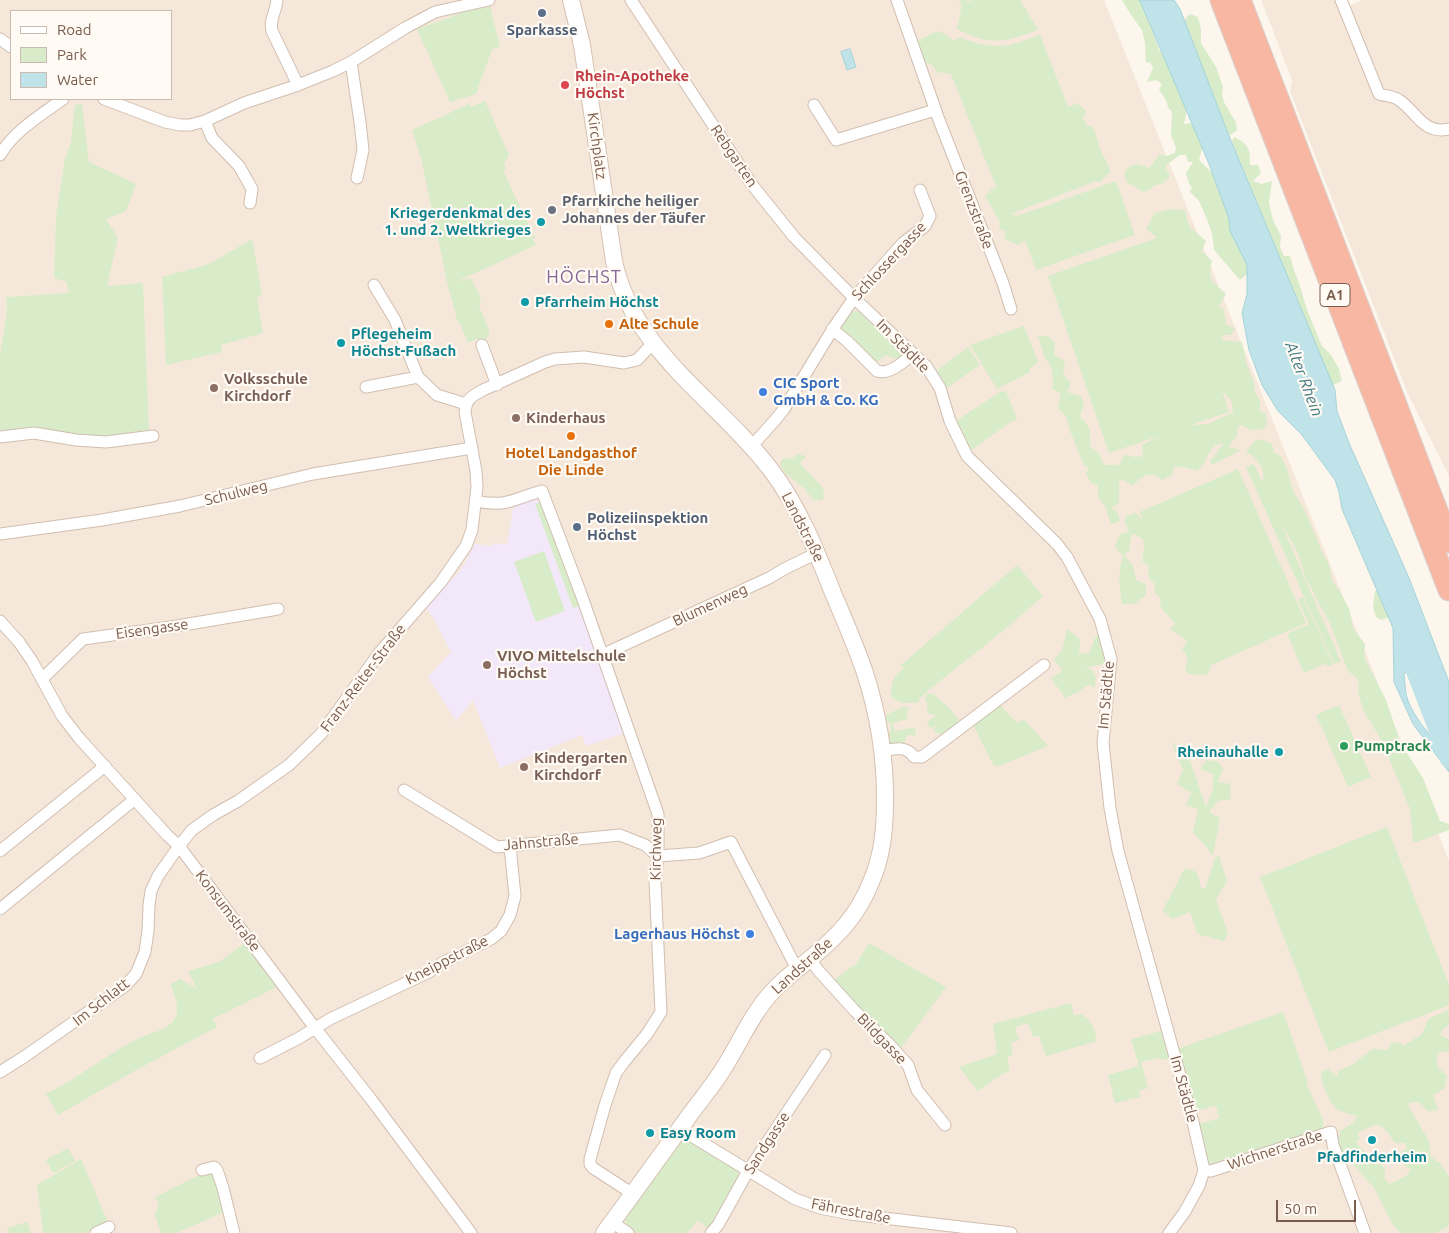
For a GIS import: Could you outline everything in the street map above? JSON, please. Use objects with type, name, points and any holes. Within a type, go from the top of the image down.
[{"type":"highway","name":"A1","points":[[1221,0],[1449,590]]},
{"type":"highway","name":"A1","points":[[1240,0],[1449,542]]},
{"type":"main road","name":"Kirchplatz","points":[[571,0],[582,45],[617,276],[626,300],[653,343]]},
{"type":"main road","name":"Landstraße","points":[[608,1228],[721,1073],[759,1008],[772,991],[811,959],[848,924],[873,880],[884,837],[885,784],[882,750],[874,707],[865,673],[802,519],[770,469],[653,343]]},
{"type":"street","points":[[277,0],[270,23],[298,85]]},
{"type":"street","points":[[107,100],[172,124],[190,125],[205,121],[244,103],[333,71],[351,62],[405,28],[436,12],[489,0]]},
{"type":"street","name":"Rebgarten","points":[[632,0],[753,186],[794,237],[854,298]]},
{"type":"street","name":"Grenzstraße","points":[[897,0],[935,110],[1003,283],[1011,310]]},
{"type":"street","points":[[1341,0],[1379,94],[1398,99],[1422,123],[1433,129],[1449,129]]},
{"type":"street","points":[[351,62],[363,150],[357,178]]},
{"type":"street","points":[[0,155],[11,140],[24,128],[62,100]]},
{"type":"street","points":[[814,106],[836,140],[935,110]]},
{"type":"street","points":[[205,121],[212,138],[239,166],[252,189],[250,203]]},
{"type":"street","name":"Schlossergasse","points":[[751,447],[784,409],[832,330],[854,298],[903,244],[925,226],[930,216],[920,190]]},
{"type":"street","points":[[374,285],[395,320],[418,377],[437,395],[466,404],[475,394],[545,362],[555,359],[584,357],[624,363],[637,360],[653,343]]},
{"type":"street","name":"Im Städtle","points":[[854,298],[926,366],[940,388],[950,421],[967,456],[1058,544],[1067,557],[1100,619],[1111,659],[1103,743],[1110,808],[1116,842],[1193,1122],[1204,1170]]},
{"type":"street","points":[[832,330],[847,341],[877,371],[883,373],[890,371],[913,354]]},
{"type":"street","points":[[482,345],[497,384]]},
{"type":"street","points":[[366,387],[418,377]]},
{"type":"street","name":"Franz-Reiter-Straße","points":[[179,846],[192,830],[238,801],[289,765],[321,734],[380,652],[430,596],[461,554],[470,539],[477,487],[476,471],[465,412],[466,404]]},
{"type":"street","points":[[0,437],[34,432],[76,440],[106,442],[153,436]]},
{"type":"street","name":"Schulweg","points":[[0,534],[102,520],[180,506],[313,474],[472,448]]},
{"type":"street","name":"Kirchweg","points":[[476,501],[497,504],[506,503],[542,490],[658,814],[658,856],[655,881],[661,1012],[644,1038],[616,1073],[604,1105],[590,1160],[593,1168],[633,1194]]},
{"type":"street","name":"Blumenweg","points":[[602,655],[769,578],[817,553]]},
{"type":"street","name":"Eisengasse","points":[[42,679],[83,639],[171,627],[278,609]]},
{"type":"street","name":"Konsumstraße","points":[[0,620],[19,642],[62,716],[79,738],[179,846],[471,1233]]},
{"type":"street","points":[[882,750],[904,749],[914,757],[922,756],[1044,665]]},
{"type":"street","points":[[0,851],[105,766]]},
{"type":"street","name":"Jahnstraße","points":[[404,790],[497,847],[620,835],[645,845],[658,856]]},
{"type":"street","points":[[0,909],[135,799]]},
{"type":"street","points":[[658,856],[698,852],[731,842],[797,969]]},
{"type":"street","name":"Im Schlatt","points":[[0,1072],[105,1001],[125,986],[136,974],[145,952],[151,891],[158,876],[179,846]]},
{"type":"street","name":"Kneippstraße","points":[[315,1028],[330,1018],[429,972],[442,963],[491,939],[501,931],[510,914],[515,896],[510,846]]},
{"type":"street","name":"Bildgasse","points":[[811,959],[817,969],[854,1010],[904,1060],[908,1065],[917,1090],[944,1125]]},
{"type":"street","points":[[260,1058],[315,1028]]},
{"type":"street","name":"Sandgasse","points":[[710,1233],[718,1224],[748,1171],[826,1055]]},
{"type":"street","name":"Fährestraße","points":[[680,1129],[795,1199],[820,1208],[850,1214],[1011,1233]]},
{"type":"street","name":"Wichnerstraße","points":[[1204,1170],[1211,1170],[1331,1132],[1333,1145],[1365,1233]]},
{"type":"street","points":[[202,1170],[214,1168],[217,1170],[234,1233]]},
{"type":"street","points":[[1169,1233],[1184,1214],[1199,1186],[1204,1170]]},
{"type":"street","points":[[96,1233],[109,1227]]},
{"type":"street","points":[[608,1228],[628,1233]]},
{"type":"shaded area","points":[[0,0],[1104,0],[1449,861],[1449,1233],[0,1233]]},
{"type":"shaded area","points":[[1261,0],[1341,0],[1344,8],[1362,0],[1449,0],[1449,476],[1408,394],[1290,91],[1292,80]]},
{"type":"shaded area","points":[[537,498],[540,499],[627,732],[586,746],[582,735],[500,768],[473,700],[456,721],[428,677],[451,652],[426,607],[461,570],[475,544],[491,546],[495,543],[507,545],[514,504]]},
{"type":"green space","points":[[960,0],[968,0],[965,2],[974,0],[1020,0],[1038,30],[1007,39],[988,40],[979,38],[957,29],[962,4],[959,4]]},
{"type":"green space","points":[[1122,0],[1141,0],[1160,52],[1168,56],[1188,104],[1184,124],[1193,123],[1203,146],[1199,160],[1215,176],[1248,263],[1247,274],[1240,280],[1214,250],[1212,233],[1208,222],[1199,201],[1190,192],[1192,187],[1189,184],[1186,173],[1193,162],[1188,162],[1186,155],[1180,155],[1165,166],[1170,176],[1164,183],[1152,186],[1150,190],[1143,192],[1126,181],[1124,174],[1128,167],[1138,164],[1149,168],[1160,154],[1166,156],[1175,153],[1176,148],[1171,135],[1172,112],[1159,90],[1162,84],[1156,80],[1147,82],[1153,68],[1150,62],[1146,63],[1142,30]]},
{"type":"green space","points":[[490,6],[500,47],[492,49],[476,94],[450,102],[417,29],[467,11]]},
{"type":"green space","points":[[1190,14],[1198,17],[1201,29],[1201,43],[1216,67],[1223,87],[1224,102],[1236,123],[1237,130],[1229,136],[1184,20]]},
{"type":"green space","points":[[937,31],[954,41],[959,37],[977,43],[997,46],[1014,44],[1040,35],[1068,107],[1077,103],[1087,112],[1083,117],[1087,126],[1092,126],[1094,129],[1110,172],[1100,182],[1096,181],[1011,214],[1017,216],[1116,181],[1135,235],[1036,270],[1025,240],[1018,245],[1004,239],[1006,232],[999,228],[1000,222],[985,197],[992,188],[997,189],[951,74],[937,72],[931,64],[922,62],[913,43]]},
{"type":"green space","points":[[485,101],[509,155],[504,164],[506,170],[503,171],[535,238],[533,239],[536,245],[456,282],[471,278],[481,298],[479,306],[489,330],[489,335],[486,339],[479,342],[477,339],[468,343],[460,323],[458,323],[448,286],[421,158],[412,130],[469,104],[471,107]]},
{"type":"green space","points":[[82,104],[89,162],[136,184],[126,211],[106,219],[118,238],[107,286],[143,283],[149,431],[84,438],[0,432],[0,355],[7,311],[6,297],[69,293],[67,282],[54,278],[56,216],[65,159],[71,142],[75,105]]},
{"type":"green space","points":[[1234,137],[1243,142],[1248,148],[1250,165],[1258,165],[1261,173],[1253,181],[1262,184],[1272,181],[1269,203],[1273,220],[1281,236],[1280,247],[1284,256],[1290,256],[1307,310],[1322,346],[1331,355],[1339,369],[1342,381],[1329,387],[1302,311],[1232,142]]},
{"type":"green space","points":[[1171,209],[1185,210],[1189,226],[1206,241],[1202,251],[1212,261],[1210,269],[1211,280],[1226,294],[1219,307],[1224,310],[1226,325],[1235,328],[1231,335],[1224,335],[1221,340],[1242,342],[1247,365],[1254,382],[1255,393],[1260,400],[1260,412],[1266,414],[1267,424],[1263,429],[1250,430],[1242,425],[1237,428],[1238,435],[1228,447],[1241,450],[1212,465],[1210,461],[1224,443],[1214,445],[1197,471],[1174,466],[1173,474],[1163,480],[1154,475],[1147,475],[1132,486],[1124,480],[1119,481],[1119,503],[1111,508],[1117,511],[1120,521],[1111,525],[1106,508],[1098,496],[1098,486],[1091,483],[1086,474],[1089,469],[1084,465],[1070,431],[1067,418],[1058,408],[1061,394],[1052,388],[1051,367],[1045,358],[1038,336],[1048,336],[1055,342],[1054,354],[1065,362],[1063,373],[1071,383],[1067,392],[1081,396],[1084,403],[1080,416],[1090,429],[1090,446],[1099,454],[1104,465],[1118,465],[1125,455],[1143,456],[1142,445],[1159,436],[1109,453],[1048,276],[1157,238],[1146,229],[1155,213]],"holes":[[[1222,390],[1232,402],[1233,412],[1208,424],[1191,425],[1229,412]]]},
{"type":"green space","points":[[252,239],[262,293],[257,299],[263,333],[221,345],[222,352],[166,365],[162,277],[209,264]]},
{"type":"green space","points":[[856,311],[901,351],[904,355],[902,358],[897,359],[886,355],[875,363],[839,328],[848,314]]},
{"type":"green space","points":[[1024,326],[1038,362],[1029,369],[1030,372],[997,389],[970,345]]},
{"type":"green space","points":[[968,347],[980,365],[945,389],[941,378],[935,372]]},
{"type":"green space","points":[[1006,391],[1017,419],[970,451],[956,421],[1000,392]]},
{"type":"green space","points":[[1257,439],[1272,443],[1274,453],[1281,456],[1293,491],[1306,513],[1329,565],[1332,581],[1341,593],[1350,611],[1353,628],[1365,644],[1364,657],[1386,700],[1401,744],[1423,778],[1440,821],[1449,824],[1449,830],[1413,843],[1410,809],[1382,741],[1363,710],[1358,692],[1359,680],[1348,671],[1330,624],[1305,576],[1298,553],[1281,524],[1341,661],[1334,664],[1246,467],[1254,464],[1262,482],[1263,472],[1260,464],[1246,451]]},
{"type":"green space","points":[[796,454],[806,456],[800,463],[824,490],[823,500],[813,500],[805,489],[785,473],[780,464],[782,459],[793,458]]},
{"type":"green space","points":[[1238,469],[1306,623],[1209,666],[1211,668],[1206,675],[1188,674],[1185,667],[1188,659],[1182,648],[1188,641],[1170,629],[1175,624],[1160,606],[1161,598],[1154,592],[1155,584],[1148,577],[1149,566],[1142,561],[1143,539],[1132,533],[1129,552],[1124,554],[1133,566],[1136,580],[1146,584],[1146,595],[1134,604],[1122,604],[1120,575],[1123,557],[1115,546],[1120,534],[1129,532],[1124,520],[1128,515],[1136,513],[1143,520],[1140,512]]},
{"type":"green space","points":[[541,502],[579,606],[573,608],[535,504]]},
{"type":"green space","points":[[544,551],[565,611],[536,622],[514,562]]},
{"type":"green space","points":[[1017,565],[1043,596],[1003,631],[930,689],[920,698],[918,703],[894,699],[891,696],[893,680],[904,668],[900,666]]},
{"type":"green space","points":[[1386,587],[1398,614],[1381,620],[1376,617],[1373,607],[1375,591]]},
{"type":"green space","points":[[1303,597],[1333,664],[1328,666],[1326,663],[1304,673],[1287,634],[1309,624],[1298,600]]},
{"type":"green space","points":[[1067,629],[1080,639],[1079,654],[1090,652],[1098,634],[1104,653],[1104,664],[1083,668],[1092,669],[1096,678],[1094,688],[1089,684],[1080,691],[1064,698],[1051,679],[1063,670],[1054,660],[1062,651]]},
{"type":"green space","points":[[927,693],[935,695],[951,710],[961,723],[945,737],[933,731],[938,726],[930,728],[927,722],[936,715],[929,714],[926,706],[928,704],[925,700]]},
{"type":"green space","points":[[1000,705],[1017,723],[1024,719],[1048,746],[999,766],[994,766],[973,725]]},
{"type":"green space","name":"Pumptrack","points":[[1339,705],[1371,777],[1348,787],[1316,715]]},
{"type":"green space","points":[[903,707],[908,707],[907,719],[893,723],[895,731],[910,728],[916,729],[915,736],[907,735],[903,746],[889,745],[887,734],[891,731],[891,723],[885,722],[884,718],[886,715]]},
{"type":"green space","points":[[1171,741],[1191,763],[1206,807],[1213,789],[1213,774],[1200,769],[1206,760],[1219,762],[1223,769],[1218,782],[1230,784],[1231,799],[1218,801],[1209,812],[1220,818],[1213,855],[1193,832],[1198,809],[1186,805],[1191,793],[1177,784],[1183,770]]},
{"type":"green space","points":[[1387,827],[1449,985],[1449,1005],[1329,1052],[1260,877]]},
{"type":"green space","points":[[1219,856],[1227,881],[1216,900],[1228,934],[1224,941],[1197,933],[1190,912],[1172,919],[1163,910],[1185,868],[1197,872],[1201,888],[1205,889],[1215,858]]},
{"type":"green space","points":[[246,942],[279,986],[213,1019],[217,1027],[138,1069],[58,1115],[46,1094],[70,1081],[127,1044],[170,1024],[176,1017],[177,1012],[171,984],[180,979],[197,989],[188,971],[219,962]]},
{"type":"green space","points":[[869,943],[946,987],[900,1049],[867,1017],[834,980],[856,964]]},
{"type":"green space","points":[[1071,1003],[1074,1016],[1081,1014],[1091,1022],[1097,1041],[1046,1056],[1039,1036],[1033,1037],[1028,1023],[1015,1027],[1019,1040],[1011,1043],[1013,1055],[1007,1057],[1010,1071],[978,1091],[959,1067],[997,1054],[993,1024]]},
{"type":"green space","points":[[1449,1010],[1449,1025],[1443,1029],[1440,1035],[1449,1039],[1449,1053],[1442,1051],[1437,1054],[1437,1066],[1447,1076],[1444,1089],[1433,1095],[1438,1109],[1429,1112],[1420,1103],[1411,1102],[1408,1105],[1429,1141],[1431,1157],[1440,1163],[1449,1177],[1449,1226],[1436,1233],[1400,1233],[1393,1225],[1374,1188],[1352,1163],[1342,1163],[1334,1141],[1340,1135],[1340,1131],[1354,1122],[1357,1116],[1341,1112],[1334,1107],[1326,1092],[1321,1072],[1328,1069],[1337,1077],[1339,1070],[1352,1065],[1372,1049],[1388,1050],[1390,1044],[1399,1042],[1403,1046],[1422,1034],[1428,1019]],"holes":[[[1377,1124],[1385,1129],[1395,1143],[1405,1143],[1407,1148],[1402,1151],[1400,1157],[1411,1170],[1406,1176],[1390,1184],[1385,1179],[1383,1166],[1359,1147],[1356,1141],[1360,1139],[1357,1133]]]},
{"type":"green space","points":[[1283,1012],[1307,1080],[1307,1085],[1323,1120],[1323,1127],[1317,1131],[1210,1164],[1207,1162],[1197,1125],[1219,1118],[1216,1106],[1194,1111],[1177,1049]]},
{"type":"green space","points":[[1161,1031],[1169,1059],[1162,1060],[1160,1058],[1141,1062],[1148,1088],[1139,1091],[1140,1097],[1115,1103],[1108,1075],[1139,1066],[1131,1039]]},
{"type":"green space","points":[[683,1139],[689,1140],[738,1170],[739,1179],[709,1230],[698,1220],[687,1233],[636,1233],[626,1224],[624,1219],[678,1143]]},
{"type":"green space","points":[[68,1148],[75,1161],[53,1173],[46,1160]]},
{"type":"green space","points":[[81,1159],[108,1222],[85,1233],[43,1233],[37,1185]]},
{"type":"green space","points":[[208,1171],[212,1171],[224,1209],[222,1213],[176,1233],[161,1233],[155,1215],[159,1204],[155,1197]]},
{"type":"green space","points":[[27,1222],[31,1233],[9,1233],[7,1228]]},
{"type":"water","points":[[1140,0],[1174,0],[1180,9],[1229,136],[1335,390],[1337,411],[1349,443],[1409,578],[1449,682],[1449,772],[1413,724],[1394,682],[1393,628],[1342,509],[1335,480],[1302,435],[1278,411],[1262,385],[1249,350],[1242,313],[1247,294],[1247,265],[1230,231],[1229,219],[1209,164]],"holes":[[[1409,671],[1432,705],[1430,713],[1444,744],[1441,746],[1414,714],[1406,695],[1404,674]]]},
{"type":"water","points":[[850,49],[856,67],[847,70],[841,52]]},
{"type":"waterway","name":"Alter Rhein","points":[[1414,667],[1449,758]]},
{"type":"place","name":"Sparkasse","points":[[542,13]]},
{"type":"place","name":"Rhein-Apotheke Höchst","points":[[565,85]]},
{"type":"place","name":"Pfarrkirche heiliger Johannes der Täufer","points":[[552,210]]},
{"type":"place","name":"Kriegerdenkmal des 1. und 2. Weltkrieges","points":[[541,222]]},
{"type":"place","name":"Pfarrheim Höchst","points":[[525,302]]},
{"type":"place","name":"Alte Schule","points":[[609,324]]},
{"type":"place","name":"Pflegeheim Höchst-Fußach","points":[[341,343]]},
{"type":"place","name":"Volksschule Kirchdorf","points":[[214,388]]},
{"type":"place","name":"CIC Sport GmbH & Co. KG","points":[[763,392]]},
{"type":"place","name":"Kinderhaus","points":[[516,418]]},
{"type":"place","name":"Hotel Landgasthof Die Linde","points":[[571,436]]},
{"type":"place","name":"Polizeiinspektion Höchst","points":[[577,527]]},
{"type":"place","name":"VIVO Mittelschule Höchst","points":[[487,665]]},
{"type":"place","name":"Pumptrack","points":[[1344,746]]},
{"type":"place","name":"Rheinauhalle","points":[[1279,752]]},
{"type":"place","name":"Kindergarten Kirchdorf","points":[[524,767]]},
{"type":"place","name":"Lagerhaus Höchst","points":[[750,934]]},
{"type":"place","name":"Easy Room","points":[[650,1133]]},
{"type":"place","name":"Pfadfinderheim","points":[[1372,1140]]},
{"type":"district","name":"HÖCHST","points":[[584,277]]}]
